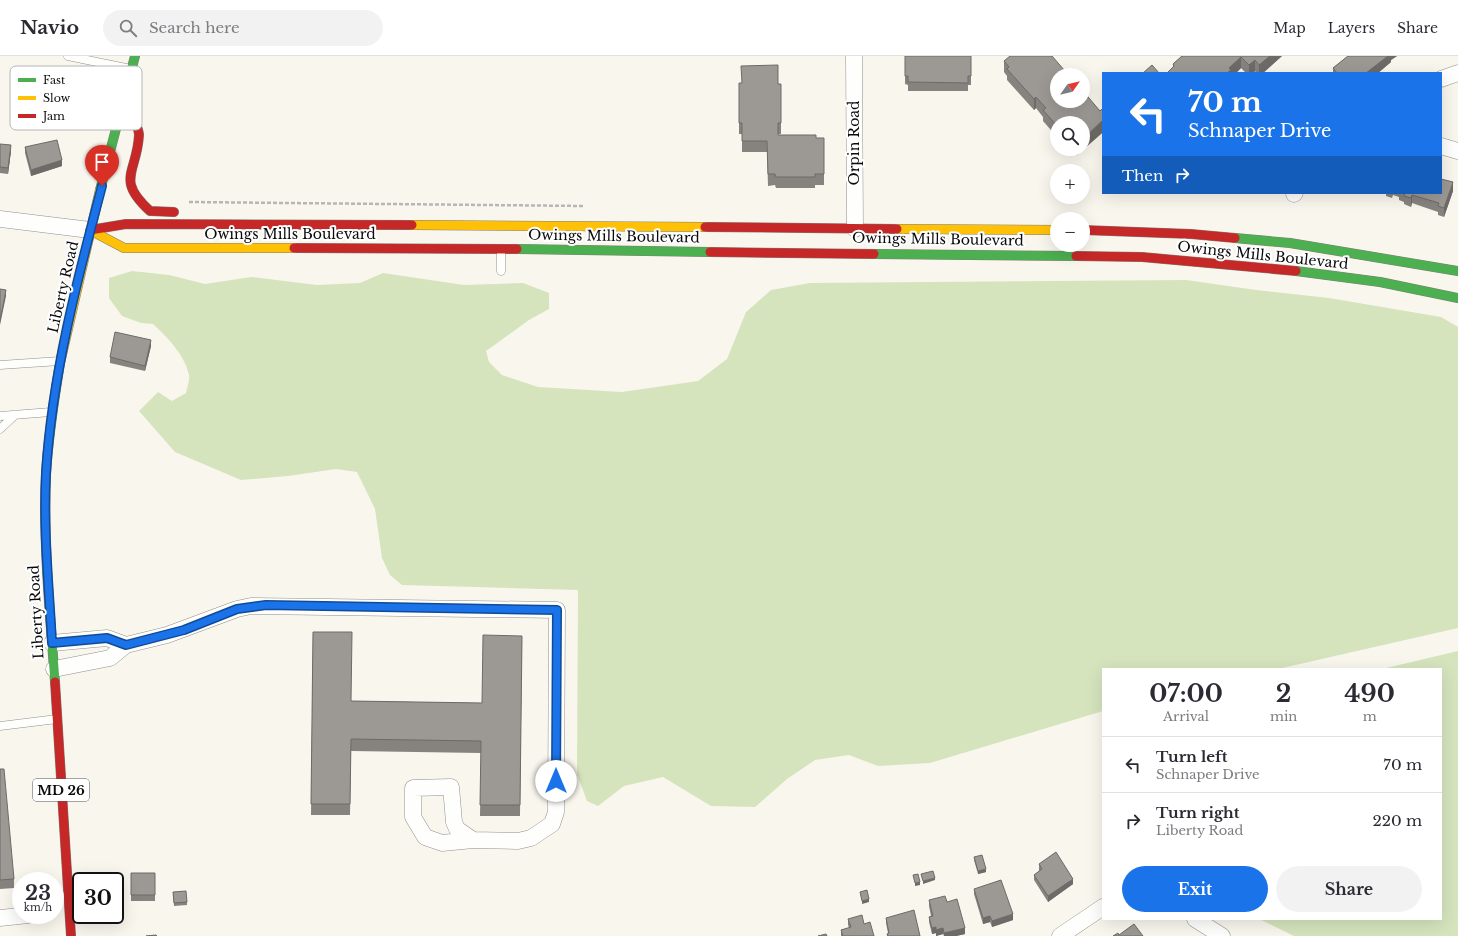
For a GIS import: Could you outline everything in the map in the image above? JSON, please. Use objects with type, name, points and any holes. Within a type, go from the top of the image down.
[{"type":"main road","name":"Liberty Road","points":[[133,66],[135,56]]},
{"type":"main road","name":"Liberty Road","points":[[61,872],[57,719],[47,566],[46,475],[52,412],[60,361],[90,230],[116,130]]},
{"type":"main road","points":[[137,130],[139,134],[129,179],[136,199],[150,211],[188,212],[200,223]]},
{"type":"main road","name":"Owings Mills Boulevard","points":[[90,230],[126,224],[200,223],[855,230],[1050,230]]},
{"type":"main road","name":"Owings Mills Boulevard","points":[[90,230],[124,248],[500,249],[1142,257],[1326,274],[1458,298]]},
{"type":"main road","name":"Owings Mills Boulevard","points":[[1090,230],[1191,234],[1290,243],[1458,271]]},
{"type":"main road","name":"Liberty Road","points":[[64,917],[71,936]]},
{"type":"street","name":"Orpin Road","points":[[854,56],[855,230]]},
{"type":"street","points":[[1442,79],[1458,73]]},
{"type":"street","points":[[1442,146],[1458,151]]},
{"type":"street","points":[[0,219],[90,230]]},
{"type":"street","points":[[54,669],[110,658],[126,645],[167,635],[237,609],[251,606],[557,610],[556,812],[552,824],[531,838],[518,841],[473,840],[442,843],[425,837],[413,817],[413,788],[451,787],[454,822],[457,829],[473,840]]},
{"type":"street","points":[[52,643],[107,638],[126,645]]},
{"type":"street","points":[[1060,936],[1102,908]]},
{"type":"street","points":[[0,918],[12,917]]},
{"type":"street","points":[[1197,920],[1222,936]]},
{"type":"lane","points":[[68,56],[117,66]]},
{"type":"lane","points":[[500,249],[501,271]]},
{"type":"lane","points":[[0,365],[60,361]]},
{"type":"lane","points":[[0,416],[52,412]]},
{"type":"lane","points":[[0,429],[15,415]]},
{"type":"lane","points":[[0,726],[57,719]]},
{"type":"green space","points":[[132,271],[169,275],[205,284],[251,277],[317,285],[360,283],[383,273],[464,285],[523,283],[549,293],[549,309],[529,320],[486,351],[489,362],[502,375],[538,387],[622,392],[698,381],[727,359],[746,312],[771,290],[810,283],[1186,280],[1329,298],[1441,317],[1458,327],[1458,628],[1282,668],[1102,668],[1102,711],[930,763],[878,766],[849,755],[815,760],[787,779],[755,807],[711,806],[663,777],[624,786],[598,806],[587,801],[577,774],[578,590],[402,585],[390,575],[382,558],[375,509],[357,472],[336,469],[288,476],[241,480],[175,452],[139,411],[158,392],[172,401],[186,393],[189,375],[184,360],[153,324],[141,323],[122,316],[109,298],[109,278]]},
{"type":"green space","points":[[1458,651],[1458,936],[1294,936],[1261,920],[1442,920],[1442,668],[1386,668]]},
{"type":"building","points":[[905,56],[971,56],[971,76],[968,76],[968,83],[908,82],[908,76],[905,76]]},
{"type":"building","points":[[1010,56],[1052,56],[1062,68],[1050,68],[1050,108],[1090,108],[1090,99],[1100,111],[1102,109],[1102,121],[1090,132],[1090,116],[1050,116],[1050,118],[1043,110],[1046,108],[1036,97],[1034,99],[1007,69],[1009,67],[1004,61]]},
{"type":"building","points":[[1182,56],[1270,56],[1259,65],[1255,60],[1249,65],[1241,57],[1229,68],[1231,70],[1228,72],[1168,72],[1174,66],[1173,64]]},
{"type":"building","points":[[1348,56],[1388,56],[1367,72],[1336,72],[1333,68]]},
{"type":"building","points":[[778,65],[778,84],[781,84],[781,123],[778,123],[778,135],[816,135],[816,138],[824,138],[824,174],[815,174],[815,177],[776,177],[775,174],[768,174],[767,141],[742,141],[742,123],[739,123],[739,83],[742,83],[741,66]]},
{"type":"building","points":[[1152,65],[1158,72],[1144,72]]},
{"type":"building","points":[[57,140],[62,160],[31,170],[25,147]]},
{"type":"building","points":[[0,144],[11,145],[8,168],[0,167]]},
{"type":"building","points":[[1442,179],[1453,182],[1444,208],[1438,206],[1439,203],[1412,195],[1411,198],[1404,196],[1405,194],[1442,194]]},
{"type":"building","points":[[0,289],[6,290],[0,320]]},
{"type":"building","points":[[115,332],[151,340],[145,366],[110,357]]},
{"type":"building","points":[[313,632],[352,632],[351,701],[482,703],[483,635],[522,636],[520,805],[480,805],[481,741],[351,739],[350,804],[311,804]]},
{"type":"building","points":[[0,769],[4,769],[13,872],[12,872],[12,879],[0,880]]},
{"type":"building","points":[[1056,852],[1073,879],[1048,896],[1034,875],[1042,869],[1039,864]]},
{"type":"building","points":[[982,855],[986,869],[978,871],[974,857]]},
{"type":"building","points":[[933,871],[935,878],[923,881],[921,874]]},
{"type":"building","points":[[131,873],[155,873],[155,895],[131,895]]},
{"type":"building","points":[[918,874],[920,882],[915,883],[913,875]]},
{"type":"building","points":[[1001,880],[1013,914],[992,921],[990,916],[983,918],[974,889]]},
{"type":"building","points":[[867,890],[869,899],[862,901],[860,892]]},
{"type":"building","points":[[186,891],[187,902],[174,903],[173,892]]},
{"type":"building","points":[[945,896],[947,902],[957,899],[965,928],[944,933],[943,928],[936,930],[936,927],[932,928],[929,917],[933,916],[929,900]]},
{"type":"building","points":[[914,910],[920,936],[888,936],[887,934],[889,933],[886,918]]},
{"type":"building","points":[[862,915],[864,924],[870,922],[874,936],[843,936],[841,930],[851,927],[848,919]]},
{"type":"building","points":[[1134,924],[1143,936],[1113,936],[1118,933],[1119,935]]},
{"type":"traffic: fast","points":[[132,66],[135,56]]},
{"type":"traffic: fast","points":[[100,190],[116,130]]},
{"type":"traffic: fast","points":[[1235,238],[1290,243],[1458,271]]},
{"type":"traffic: fast","points":[[517,249],[710,252]]},
{"type":"traffic: fast","points":[[874,254],[1076,256]]},
{"type":"traffic: fast","points":[[1296,271],[1380,282],[1458,298]]},
{"type":"traffic: fast","points":[[55,682],[45,527],[45,501],[48,447],[60,363]]},
{"type":"traffic: slow","points":[[60,363],[100,190]]},
{"type":"traffic: slow","points":[[412,225],[705,227]]},
{"type":"traffic: slow","points":[[897,229],[1050,230]]},
{"type":"traffic: slow","points":[[90,230],[124,248],[294,248]]},
{"type":"traffic: jam","points":[[139,130],[137,148],[131,175],[133,191],[139,200],[150,211],[174,212]]},
{"type":"traffic: jam","points":[[90,230],[126,224],[412,225]]},
{"type":"traffic: jam","points":[[705,227],[897,229]]},
{"type":"traffic: jam","points":[[1090,230],[1191,234],[1235,238]]},
{"type":"traffic: jam","points":[[294,248],[517,249]]},
{"type":"traffic: jam","points":[[710,252],[874,254]]},
{"type":"traffic: jam","points":[[1076,256],[1142,257],[1296,271]]},
{"type":"traffic: jam","points":[[55,682],[71,936]]},
{"type":"route","points":[[102,186],[90,230],[64,342],[56,384],[48,448],[46,475],[47,566],[52,643],[107,638],[126,645],[184,630],[237,609],[266,605],[557,610],[556,781]]}]
